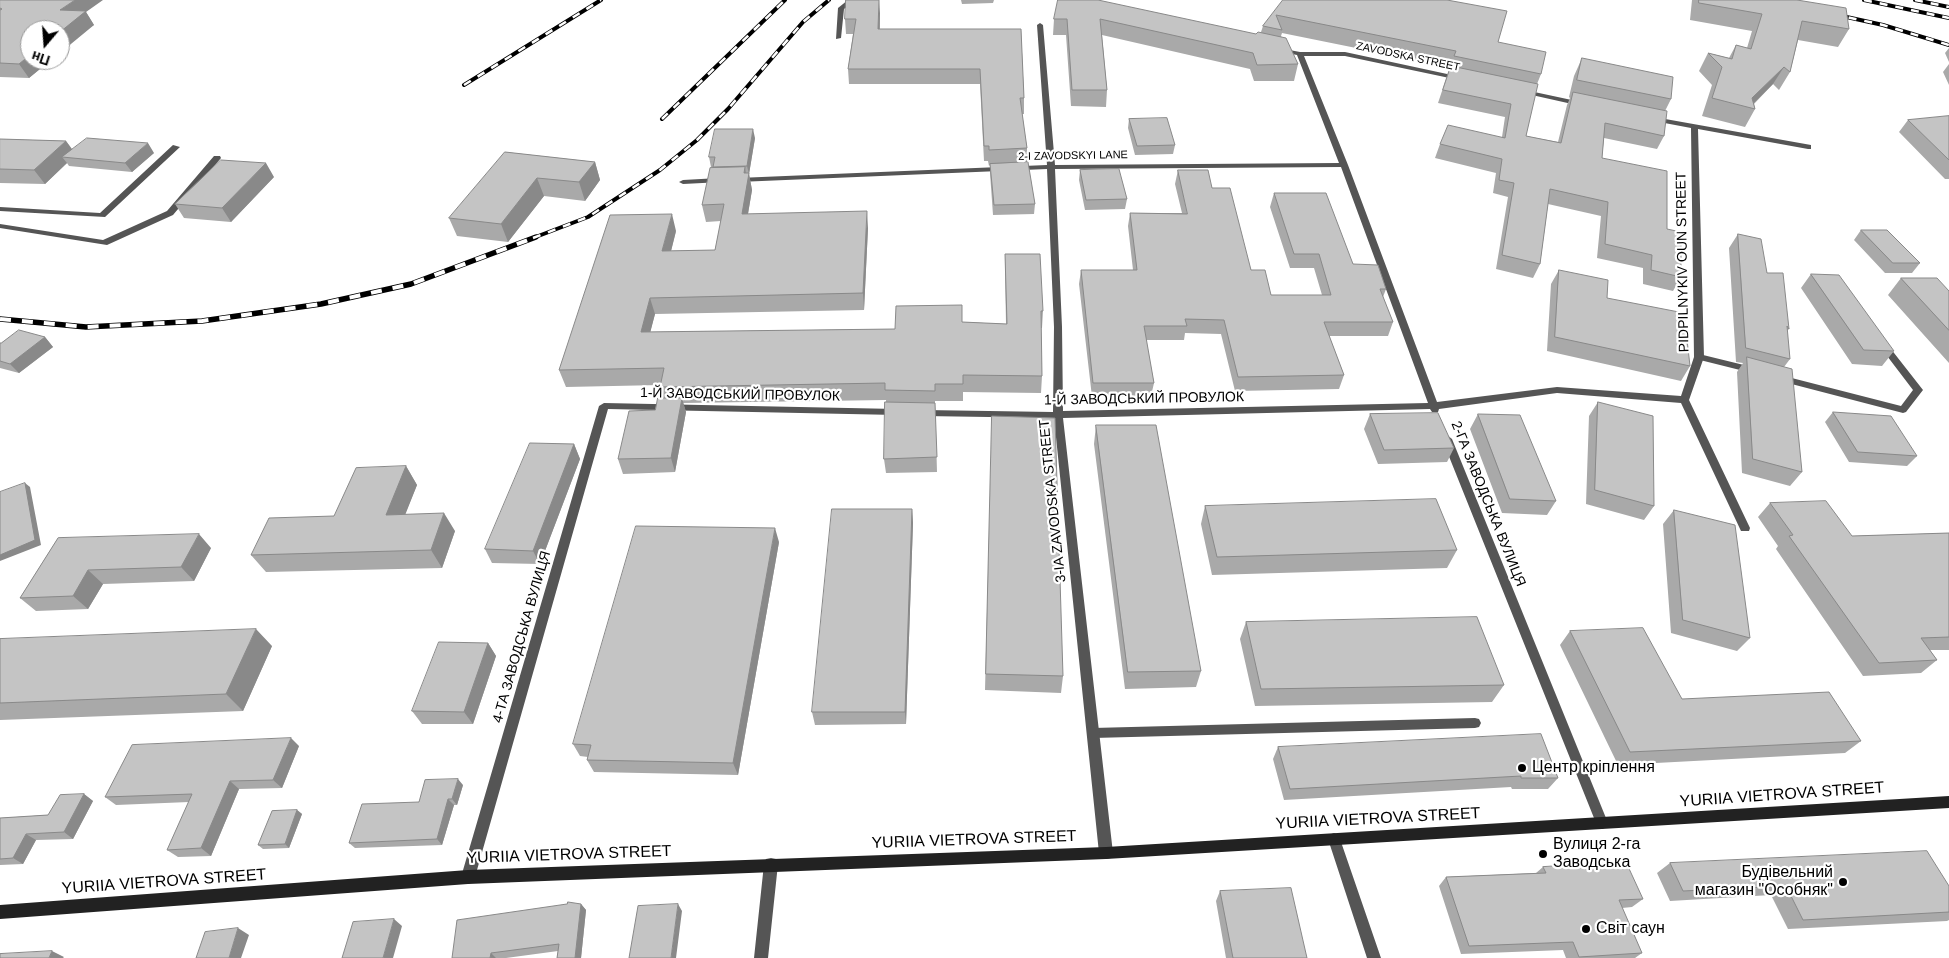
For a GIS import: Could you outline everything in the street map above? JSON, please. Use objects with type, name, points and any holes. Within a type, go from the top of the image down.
[{"type":"street","points":[[838,38],[841,8],[852,0]]},
{"type":"street","name":"3-IA ZAVODSKA STREET","points":[[1040,25],[1050,167],[1058,327],[1058,415],[1106,853]]},
{"type":"street","name":"ZAVODSKA STREET","points":[[1272,48],[1300,54],[1345,54],[1471,81]]},
{"type":"street","name":"2-ГА ЗАВОДСЬКА ВУЛИЦЯ","points":[[1300,54],[1344,165],[1434,406],[1602,823]]},
{"type":"street","points":[[1520,91],[1587,105]]},
{"type":"street","points":[[1645,118],[1808,147]]},
{"type":"street","name":"PIDPILNYKIV OUN STREET","points":[[1684,400],[1699,357],[1694,128]]},
{"type":"street","points":[[0,209],[102,215],[176,146]]},
{"type":"street","points":[[0,226],[104,243],[170,213],[217,158]]},
{"type":"street","name":"2-I ZAVODSKYI LANE","points":[[683,182],[1050,167],[1344,165]]},
{"type":"street","points":[[1699,357],[1903,410],[1918,390],[1878,338]]},
{"type":"street","name":"1-Й ЗАВОДСЬКИЙ ПРОВУЛОК","points":[[604,406],[1058,415],[1434,406],[1557,390],[1684,400]]},
{"type":"street","points":[[1684,400],[1745,528]]},
{"type":"street","name":"4-ТА ЗАВОДСЬКА ВУЛИЦЯ","points":[[468,877],[604,406]]},
{"type":"street","points":[[1093,732],[1474,723]]},
{"type":"street","name":"YURIIA VIETROVA STREET","points":[[0,912],[468,877],[771,864],[1106,853],[1949,802]]},
{"type":"street","points":[[1334,840],[1374,958]]},
{"type":"street","points":[[761,958],[771,864]]},
{"type":"building","points":[[0,0],[75,0],[60,10],[86,11],[70,24],[70,20],[20,20],[19,64],[0,63],[0,10],[2,9],[0,8]]},
{"type":"building","points":[[846,0],[879,0],[878,29],[1021,29],[1024,98],[1020,98],[1027,148],[989,150],[989,146],[984,146],[980,69],[848,69],[856,19],[845,19]]},
{"type":"building","points":[[1058,0],[1098,0],[1256,34],[1258,32],[1286,38],[1298,64],[1257,65],[1253,53],[1100,19],[1107,90],[1072,90],[1067,19],[1054,19]]},
{"type":"building","points":[[1283,0],[1447,0],[1507,11],[1498,42],[1546,52],[1541,74],[1454,56],[1456,51],[1276,15],[1282,30],[1263,26]]},
{"type":"building","points":[[1699,0],[1797,0],[1846,8],[1849,29],[1802,21],[1790,72],[1784,67],[1752,98],[1755,109],[1712,98],[1722,67],[1708,53],[1732,59],[1736,45],[1751,49],[1762,14],[1699,3]]},
{"type":"building","points":[[1582,58],[1673,77],[1671,99],[1577,80]]},
{"type":"building","points":[[1451,66],[1538,84],[1526,136],[1561,143],[1573,92],[1667,111],[1664,136],[1605,123],[1602,158],[1667,171],[1667,229],[1681,232],[1681,277],[1651,270],[1652,255],[1605,244],[1608,202],[1550,189],[1540,264],[1502,255],[1514,183],[1499,180],[1502,159],[1440,144],[1448,125],[1505,138],[1511,104],[1443,90]]},
{"type":"building","points":[[1949,116],[1949,160],[1908,120]]},
{"type":"building","points":[[1167,118],[1175,145],[1137,146],[1129,119]]},
{"type":"building","points":[[715,129],[753,129],[747,166],[713,167],[715,157],[709,157]]},
{"type":"building","points":[[87,138],[148,143],[125,163],[62,157]]},
{"type":"building","points":[[0,139],[66,141],[34,170],[0,169]]},
{"type":"building","points":[[505,152],[595,162],[579,182],[537,178],[501,224],[449,218]]},
{"type":"building","points":[[221,160],[266,163],[222,208],[175,204]]},
{"type":"building","points":[[1028,162],[1035,204],[994,205],[990,164]]},
{"type":"building","points":[[745,167],[744,173],[749,173],[742,214],[867,211],[863,293],[650,298],[641,332],[895,329],[896,306],[962,305],[962,322],[1007,324],[1005,254],[1040,254],[1043,311],[1041,311],[1042,376],[963,375],[963,384],[935,384],[935,391],[885,390],[885,383],[660,387],[664,368],[559,370],[610,215],[672,214],[662,251],[715,250],[724,204],[702,205],[710,168]]},
{"type":"building","points":[[1119,169],[1127,199],[1086,200],[1080,170]]},
{"type":"building","points":[[1178,170],[1208,170],[1212,188],[1230,188],[1251,270],[1265,270],[1271,295],[1331,295],[1319,254],[1294,254],[1274,193],[1326,193],[1353,264],[1378,265],[1386,289],[1380,289],[1393,322],[1324,322],[1344,375],[1238,377],[1224,320],[1185,319],[1187,326],[1144,326],[1154,383],[1093,383],[1081,270],[1137,270],[1130,213],[1187,214]]},
{"type":"building","points":[[1861,230],[1887,230],[1920,263],[1893,263]]},
{"type":"building","points":[[1738,234],[1761,239],[1767,273],[1783,273],[1790,359],[1746,348]]},
{"type":"building","points":[[1559,270],[1608,280],[1607,298],[1684,313],[1690,366],[1555,337]]},
{"type":"building","points":[[1811,274],[1839,275],[1894,351],[1864,350]]},
{"type":"building","points":[[1901,278],[1937,278],[1949,291],[1949,330]]},
{"type":"building","points":[[19,330],[45,337],[10,364],[0,361],[0,343]]},
{"type":"building","points":[[1747,357],[1792,369],[1802,472],[1753,459]]},
{"type":"building","points":[[658,398],[682,398],[671,458],[618,459],[629,411],[655,410]]},
{"type":"building","points":[[885,402],[935,403],[937,457],[884,459]]},
{"type":"building","points":[[1598,402],[1653,416],[1654,506],[1595,490]]},
{"type":"building","points":[[1833,412],[1891,416],[1917,456],[1858,452]]},
{"type":"building","points":[[1438,413],[1454,448],[1384,450],[1370,414]]},
{"type":"building","points":[[1478,414],[1520,415],[1556,501],[1510,499]]},
{"type":"building","points":[[992,416],[1055,418],[1063,676],[986,674]]},
{"type":"building","points":[[1096,425],[1156,425],[1201,671],[1128,672]]},
{"type":"building","points":[[530,443],[574,444],[533,551],[485,549]]},
{"type":"building","points":[[406,466],[386,515],[444,513],[431,550],[251,555],[269,518],[334,516],[356,468]]},
{"type":"building","points":[[25,483],[35,540],[0,555],[0,492]]},
{"type":"building","points":[[1436,499],[1457,550],[1217,557],[1205,506]]},
{"type":"building","points":[[1826,501],[1852,536],[1949,533],[1949,637],[1921,638],[1937,660],[1879,663],[1789,536],[1793,535],[1770,503]]},
{"type":"building","points":[[832,509],[912,509],[905,712],[812,712]]},
{"type":"building","points":[[1674,510],[1735,525],[1750,638],[1683,620]]},
{"type":"building","points":[[636,526],[775,528],[733,763],[587,760],[591,745],[573,744]]},
{"type":"building","points":[[199,534],[181,567],[88,570],[73,596],[20,598],[58,538]]},
{"type":"building","points":[[1477,617],[1504,685],[1261,689],[1246,622]]},
{"type":"building","points":[[1643,628],[1682,699],[1829,692],[1861,741],[1630,752],[1570,631]]},
{"type":"building","points":[[256,629],[226,694],[0,703],[0,639]]},
{"type":"building","points":[[439,642],[488,643],[464,712],[412,711]]},
{"type":"building","points":[[1541,734],[1558,778],[1521,778],[1521,776],[1290,789],[1278,747]]},
{"type":"building","points":[[291,738],[273,780],[230,781],[201,848],[167,850],[192,794],[105,797],[132,745]]},
{"type":"building","points":[[458,779],[452,799],[448,799],[437,839],[349,843],[362,804],[419,802],[425,780]]},
{"type":"building","points":[[84,794],[64,832],[26,834],[13,858],[0,859],[0,818],[48,815],[60,795]]},
{"type":"building","points":[[297,810],[285,844],[258,845],[272,811]]},
{"type":"building","points":[[1927,851],[1949,886],[1949,912],[1803,920],[1786,886],[1683,891],[1670,863]]},
{"type":"building","points":[[1626,862],[1643,899],[1619,900],[1642,953],[1579,957],[1573,942],[1469,946],[1446,877],[1546,873],[1543,867]]},
{"type":"building","points":[[1291,888],[1307,958],[1233,958],[1220,891]]},
{"type":"building","points":[[568,902],[581,904],[575,958],[557,958],[559,944],[491,953],[490,958],[452,958],[457,920],[567,904]]},
{"type":"building","points":[[678,904],[671,958],[629,958],[638,906]]},
{"type":"building","points":[[394,919],[383,958],[342,958],[353,922]]},
{"type":"building","points":[[238,928],[229,958],[196,958],[205,932]]},
{"type":"building","points":[[52,951],[49,958],[0,958],[0,954]]},
{"type":"railway","points":[[464,85],[601,0]]},
{"type":"railway","points":[[662,119],[785,0]]},
{"type":"railway","points":[[533,238],[588,217],[660,170],[697,140],[728,109],[803,22],[829,0]]},
{"type":"railway","points":[[1864,0],[1949,18]]},
{"type":"railway","points":[[1915,0],[1949,7]]},
{"type":"railway","points":[[1833,14],[1883,25],[1949,45]]},
{"type":"railway","points":[[0,319],[86,327],[202,321],[321,304],[411,284],[536,237]]},
{"type":"place","name":"Центр кріплення","points":[[1522,768]]},
{"type":"place","name":"Вулиця 2-га Заводська","points":[[1543,854]]},
{"type":"place","name":"Будівельний магазин \"Особняк\"","points":[[1843,882]]},
{"type":"place","name":"Світ саун","points":[[1586,929]]}]
